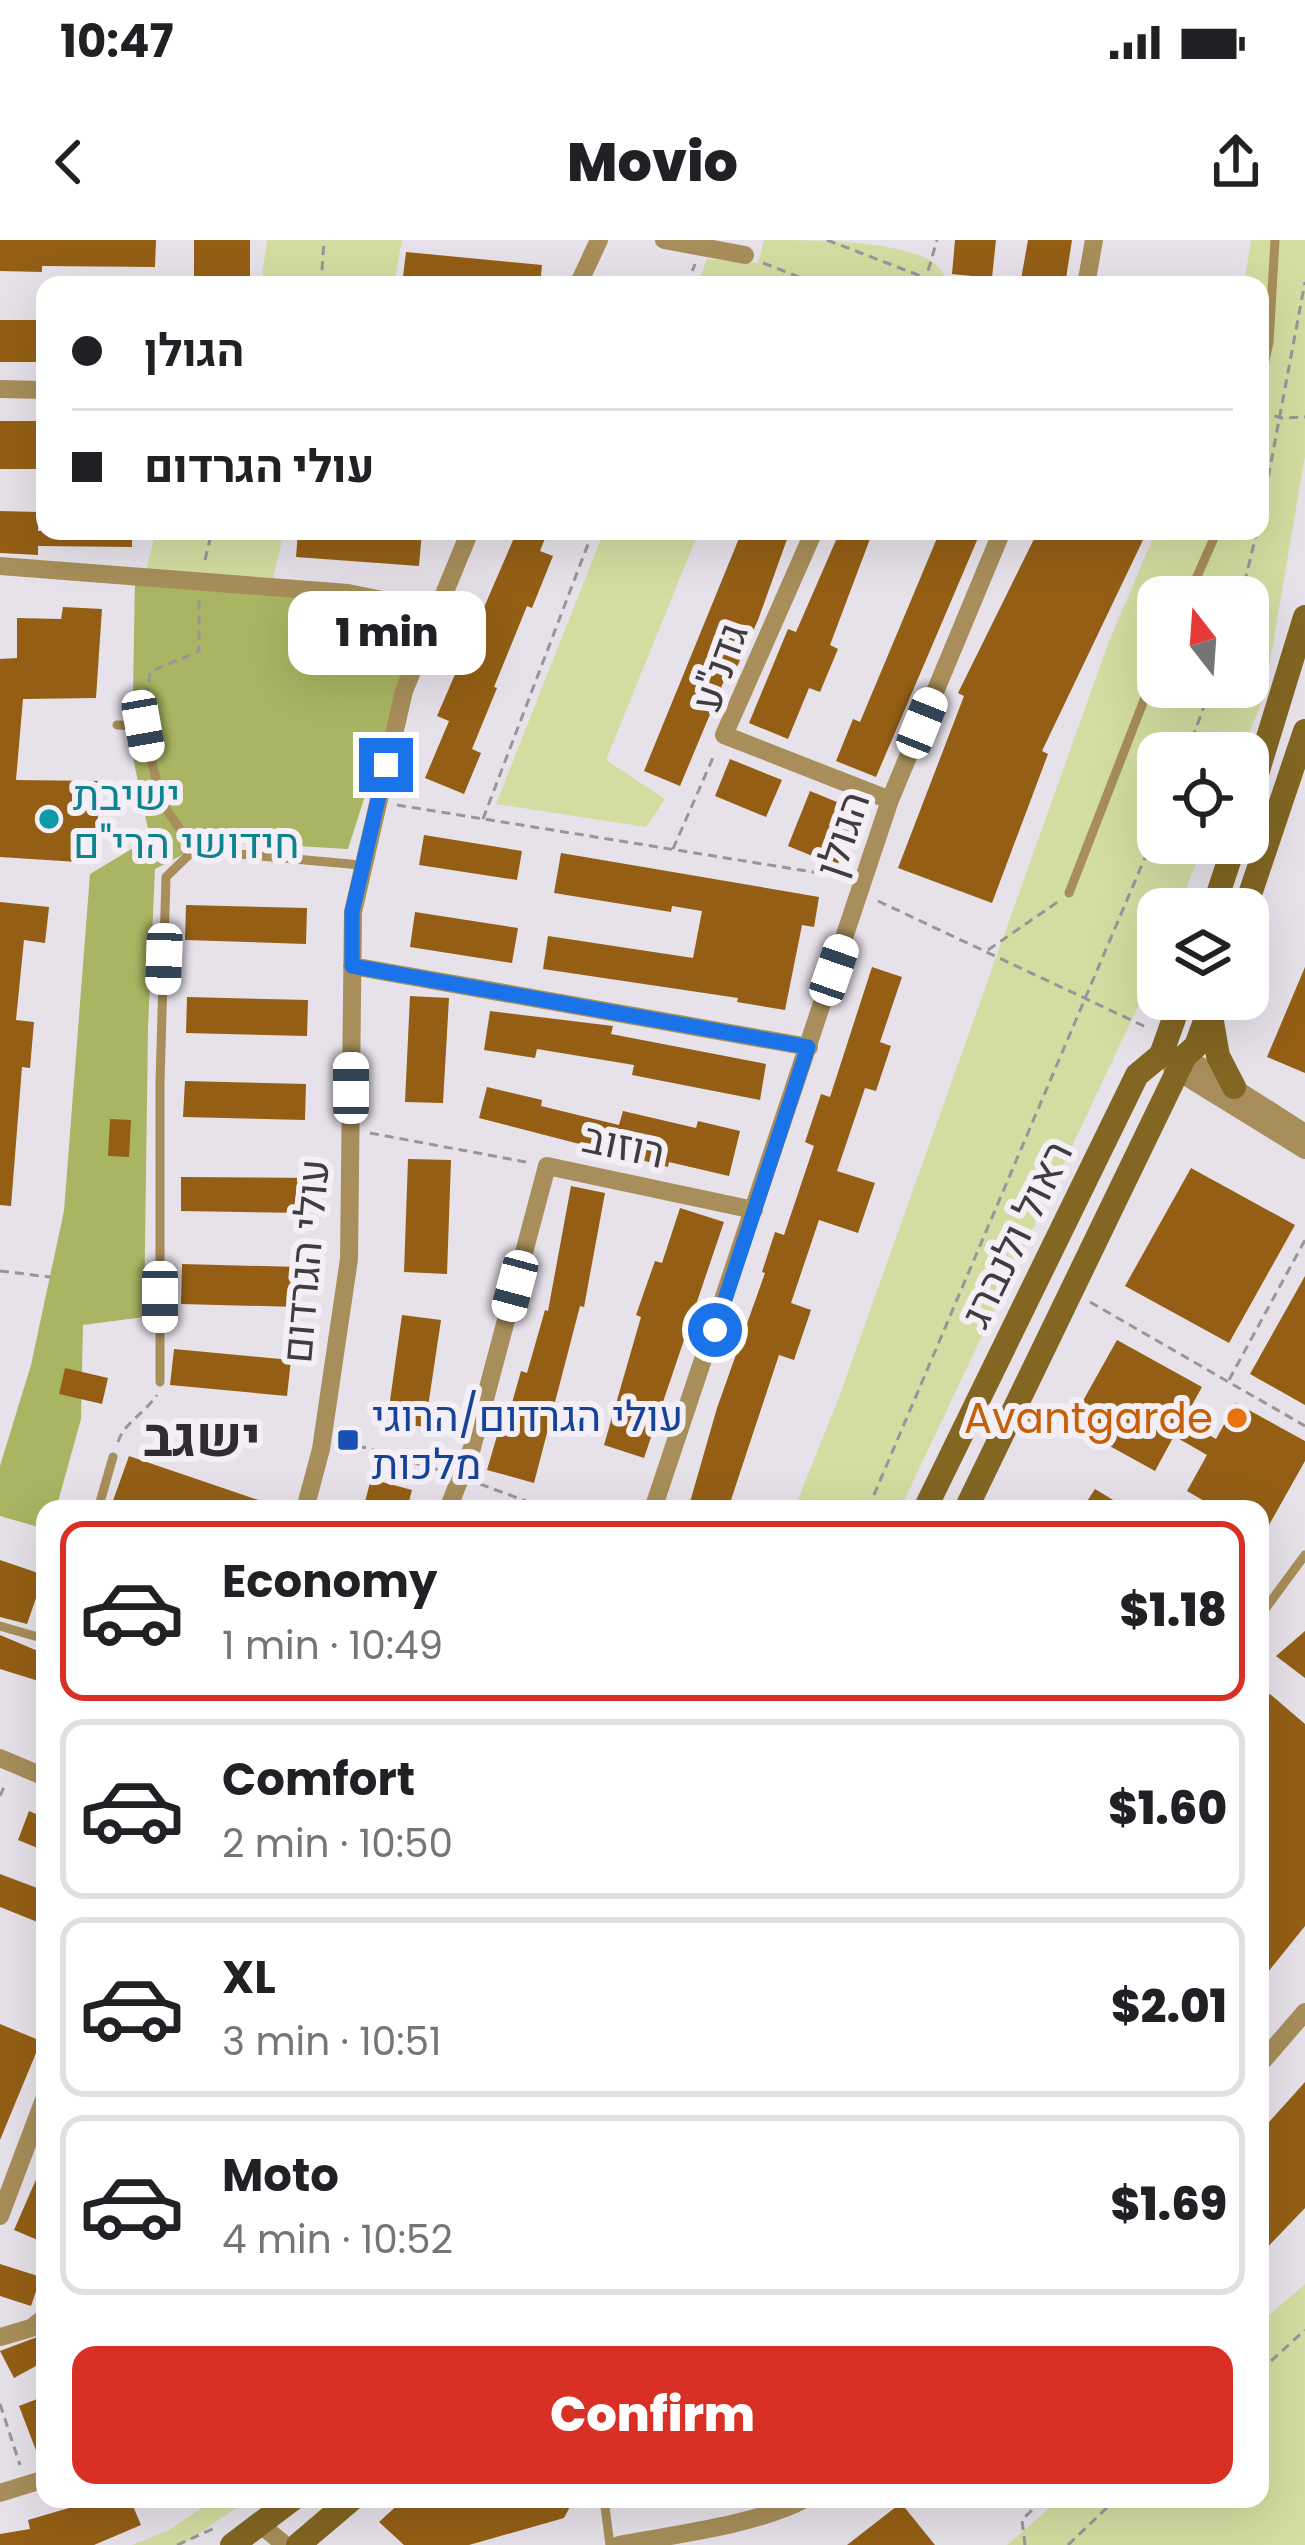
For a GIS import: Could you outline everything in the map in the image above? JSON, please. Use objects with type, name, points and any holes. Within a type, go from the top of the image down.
[{"type":"street","points":[[582,276],[599,240]]},
{"type":"street","points":[[664,240],[745,255]]},
{"type":"street","points":[[1088,276],[1094,240]]},
{"type":"street","points":[[0,389],[36,390]]},
{"type":"street","name":"עולי הגרדום","points":[[307,1500],[324,1435],[349,1259],[352,912],[404,691],[466,540]]},
{"type":"street","name":"גדנ\"ע","points":[[810,540],[724,735],[890,800]]},
{"type":"street","name":"הגולן","points":[[656,1500],[890,800],[998,540]]},
{"type":"street","points":[[0,566],[348,593],[437,611]]},
{"type":"street","points":[[1269,734],[1305,616]]},
{"type":"street","points":[[1252,888],[1305,730]]},
{"type":"street","points":[[352,966],[808,1047]]},
{"type":"street","name":"ראול ולנברג","points":[[970,1500],[1072,1292],[1174,1062],[1179,1020]]},
{"type":"street","name":"ראול ולנברג","points":[[929,1500],[1137,1075],[1174,1062],[1196,1046],[1206,1020]]},
{"type":"street","points":[[1211,1020],[1211,1035],[1234,1087]]},
{"type":"street","points":[[1174,1062],[1234,1087],[1305,1133]]},
{"type":"street","points":[[1174,1062],[1305,1150]]},
{"type":"street","name":"רוזוב","points":[[452,1500],[472,1448],[547,1166],[754,1210]]},
{"type":"street","points":[[0,1758],[36,1773]]},
{"type":"street","points":[[1269,2054],[1305,2012]]},
{"type":"street","points":[[0,2216],[36,2122]]},
{"type":"street","points":[[0,2336],[36,2324]]},
{"type":"street","points":[[0,2493],[36,2482]]},
{"type":"street","points":[[232,2545],[264,2535],[286,2508]]},
{"type":"street","points":[[298,2545],[341,2508]]},
{"type":"street","points":[[615,2545],[784,2508]]},
{"type":"street","points":[[264,2535],[285,2545]]},
{"type":"lane","points":[[1269,343],[1275,240]]},
{"type":"lane","points":[[1197,576],[1213,540]]},
{"type":"lane","points":[[1070,893],[1141,708]]},
{"type":"lane","points":[[117,725],[143,726],[163,803],[194,850]]},
{"type":"lane","points":[[160,1382],[166,877],[194,850],[361,865]]},
{"type":"lane","points":[[1015,1410],[1045,1424]]},
{"type":"lane","points":[[101,1500],[113,1457]]},
{"type":"lane","points":[[1269,1604],[1305,1555]]},
{"type":"lane","points":[[0,1626],[36,1636]]},
{"type":"lane","points":[[606,2508],[615,2545]]},
{"type":"path","points":[[321,276],[324,240]]},
{"type":"path","points":[[827,240],[911,276]]},
{"type":"path","points":[[927,276],[937,240]]},
{"type":"path","points":[[745,255],[798,276]]},
{"type":"path","points":[[1269,479],[1305,282]]},
{"type":"path","points":[[1294,352],[1305,348]]},
{"type":"path","points":[[1269,414],[1305,417]]},
{"type":"path","points":[[143,726],[150,672],[199,651],[199,583],[210,540]]},
{"type":"path","points":[[483,819],[590,540]]},
{"type":"path","points":[[1246,576],[1255,540]]},
{"type":"path","points":[[673,849],[724,735]]},
{"type":"path","points":[[377,802],[673,849],[862,886],[1148,1028],[1151,1020]]},
{"type":"path","points":[[872,1500],[1143,864]]},
{"type":"path","points":[[986,951],[1070,893]]},
{"type":"path","points":[[351,1129],[547,1166]]},
{"type":"path","points":[[1228,1382],[1305,1240]]},
{"type":"path","points":[[0,1271],[50,1277]]},
{"type":"path","points":[[1072,1292],[1305,1426]]},
{"type":"path","points":[[113,1457],[122,1430],[147,1410],[160,1382]]},
{"type":"path","points":[[324,1435],[523,1500]]},
{"type":"path","points":[[1269,2363],[1305,2330]]},
{"type":"path","points":[[0,2404],[36,2482]]},
{"type":"path","points":[[1025,2545],[1022,2520],[1033,2508]]},
{"type":"path","points":[[1068,2545],[1107,2508]]},
{"type":"green space","points":[[267,240],[402,240],[396,276],[262,276]]},
{"type":"green space","points":[[764,240],[849,242],[912,253],[934,263],[946,276],[700,276],[707,259],[758,263]]},
{"type":"green space","points":[[1251,240],[1305,240],[1305,456],[1269,667],[1269,576],[1137,576],[1137,708],[1259,708],[1249,732],[1137,732],[1137,864],[1196,864],[1186,888],[1137,888],[1137,1008],[904,1500],[798,1500],[838,1400],[1108,644],[1152,540],[1269,540],[1269,276],[1245,276]]},
{"type":"green space","points":[[154,540],[282,540],[271,588],[144,578]]},
{"type":"green space","points":[[600,540],[695,540],[606,760],[665,799],[646,827],[496,804]]},
{"type":"green space","points":[[135,577],[425,608],[348,849],[209,841],[155,869],[144,1317],[83,1325],[81,1419],[58,1500],[36,1500],[36,1526],[0,1516],[0,1466],[31,1365],[64,1211],[90,874],[150,838],[132,753]]},
{"type":"green space","points":[[1305,2284],[1305,2545],[1007,2545],[1050,2508],[1269,2508],[1269,2315]]},
{"type":"green space","points":[[202,2508],[236,2508],[182,2545],[132,2545],[169,2530]]},
{"type":"building","points":[[0,240],[156,240],[155,267],[42,266],[42,272],[0,271]]},
{"type":"building","points":[[194,240],[250,240],[250,276],[194,276]]},
{"type":"building","points":[[955,240],[996,240],[992,276],[952,274]]},
{"type":"building","points":[[1028,240],[1072,240],[1066,276],[1022,276]]},
{"type":"building","points":[[406,252],[542,265],[541,276],[403,276]]},
{"type":"building","points":[[0,320],[36,320],[36,362],[0,362]]},
{"type":"building","points":[[0,421],[36,421],[36,469],[0,469]]},
{"type":"building","points":[[0,511],[36,512],[36,540],[132,540],[132,547],[38,546],[38,555],[0,553]]},
{"type":"building","points":[[297,540],[421,540],[419,566],[296,557]]},
{"type":"building","points":[[513,540],[544,540],[540,551],[553,556],[494,687],[472,749],[481,753],[464,794],[425,778],[449,721],[437,716]]},
{"type":"building","points":[[738,540],[787,540],[758,620],[732,678],[726,676],[680,786],[644,771]]},
{"type":"building","points":[[836,540],[870,540],[830,645],[838,649],[820,692],[809,688],[788,739],[749,723],[788,629],[796,632]]},
{"type":"building","points":[[936,540],[977,540],[876,777],[836,761],[853,719],[860,722]]},
{"type":"building","points":[[1034,540],[1143,540],[1042,751],[1048,754],[992,903],[898,868],[964,696],[958,693]]},
{"type":"building","points":[[63,607],[102,609],[96,698],[23,699],[16,780],[101,781],[94,863],[0,857],[0,659],[17,658],[17,618],[61,619]]},
{"type":"building","points":[[730,759],[782,780],[766,817],[715,796]]},
{"type":"building","points":[[810,791],[859,811],[837,866],[788,846]]},
{"type":"building","points":[[424,835],[522,851],[517,880],[419,865]]},
{"type":"building","points":[[561,853],[819,897],[814,927],[802,925],[785,1010],[737,1002],[738,998],[543,969],[548,936],[693,958],[702,911],[672,906],[671,912],[554,893]]},
{"type":"building","points":[[0,902],[49,907],[45,943],[24,940],[16,1020],[34,1022],[30,1068],[22,1067],[11,1206],[0,1205]]},
{"type":"building","points":[[186,905],[307,908],[306,944],[185,940]]},
{"type":"building","points":[[415,912],[518,928],[512,963],[410,947]]},
{"type":"building","points":[[872,967],[902,977],[880,1042],[891,1046],[876,1091],[865,1088],[837,1171],[875,1183],[858,1233],[819,1220],[791,1303],[811,1310],[794,1360],[779,1355],[731,1500],[691,1500],[775,1232],[784,1235],[814,1146],[805,1142],[821,1094],[830,1097]]},
{"type":"building","points":[[1305,967],[1305,1073],[1267,1057]]},
{"type":"building","points":[[410,996],[449,998],[443,1103],[405,1102]]},
{"type":"building","points":[[187,997],[308,1000],[307,1036],[186,1033]]},
{"type":"building","points":[[490,1011],[613,1026],[611,1034],[766,1064],[760,1100],[632,1075],[634,1065],[537,1049],[535,1058],[484,1050]]},
{"type":"building","points":[[185,1081],[306,1084],[305,1120],[183,1117]]},
{"type":"building","points":[[487,1087],[619,1125],[623,1111],[696,1128],[698,1121],[740,1131],[729,1176],[669,1162],[668,1167],[479,1118]]},
{"type":"building","points":[[110,1119],[131,1120],[129,1157],[108,1156]]},
{"type":"building","points":[[408,1159],[451,1160],[447,1274],[404,1272]]},
{"type":"building","points":[[1191,1168],[1295,1225],[1229,1343],[1125,1286]]},
{"type":"building","points":[[181,1177],[309,1178],[308,1213],[181,1211]]},
{"type":"building","points":[[571,1186],[605,1193],[584,1307],[580,1306],[534,1483],[487,1470],[521,1371],[527,1373],[548,1311]]},
{"type":"building","points":[[680,1208],[724,1222],[644,1458],[604,1445],[641,1317],[636,1315],[655,1261],[662,1263]]},
{"type":"building","points":[[182,1264],[299,1267],[298,1307],[181,1304]]},
{"type":"building","points":[[1305,1276],[1305,1405],[1250,1374]]},
{"type":"building","points":[[402,1315],[441,1320],[425,1427],[387,1422]]},
{"type":"building","points":[[1117,1340],[1202,1387],[1183,1421],[1216,1439],[1236,1403],[1305,1441],[1305,1461],[1269,1525],[1269,1500],[1202,1500],[1187,1491],[1207,1455],[1174,1436],[1155,1471],[1070,1424]]},
{"type":"building","points":[[174,1349],[291,1360],[287,1396],[170,1385]]},
{"type":"building","points":[[65,1368],[108,1378],[102,1404],[59,1394]]},
{"type":"building","points":[[129,1456],[258,1500],[113,1500]]},
{"type":"building","points":[[371,1479],[412,1490],[409,1500],[365,1500]]},
{"type":"building","points":[[1095,1489],[1113,1500],[1088,1500]]},
{"type":"building","points":[[0,1560],[36,1572],[36,1598],[27,1624],[0,1617]]},
{"type":"building","points":[[1305,1631],[1305,1678],[1276,1656]]},
{"type":"building","points":[[0,1635],[36,1650],[36,1680],[0,1669]]},
{"type":"building","points":[[1269,1695],[1305,1724],[1305,1926],[1269,1971]]},
{"type":"building","points":[[29,1811],[36,1814],[36,1847],[18,1840]]},
{"type":"building","points":[[0,1874],[36,1888],[36,1921],[0,1907]]},
{"type":"building","points":[[0,2024],[36,2039],[36,2053],[0,2140]]},
{"type":"building","points":[[1305,2082],[1305,2208],[1269,2246],[1269,2122]]},
{"type":"building","points":[[36,2180],[36,2239],[14,2230]]},
{"type":"building","points":[[0,2264],[36,2275],[31,2306],[0,2296]]},
{"type":"building","points":[[36,2337],[36,2366],[14,2378],[0,2351]]},
{"type":"building","points":[[36,2399],[36,2450],[19,2406]]},
{"type":"building","points":[[69,2508],[134,2508],[141,2525],[94,2545],[0,2545],[0,2534],[30,2529],[28,2520]]},
{"type":"building","points":[[394,2508],[569,2508],[564,2518],[469,2545],[404,2545],[379,2522]]},
{"type":"building","points":[[895,2508],[905,2508],[935,2545],[847,2545]]},
{"type":"place","name":"ישיבת חידושי הרי\"ם","points":[[49,819]]},
{"type":"place","name":"Avantgarde","points":[[1237,1418]]},
{"type":"place","name":"עולי הגרדום/הרוגי מלכות","points":[[348,1440]]},
{"type":"district","name":"ישגב","points":[[202,1437]]},
{"type":"route","points":[[386,765],[352,912],[352,966],[808,1047],[715,1330]]}]
